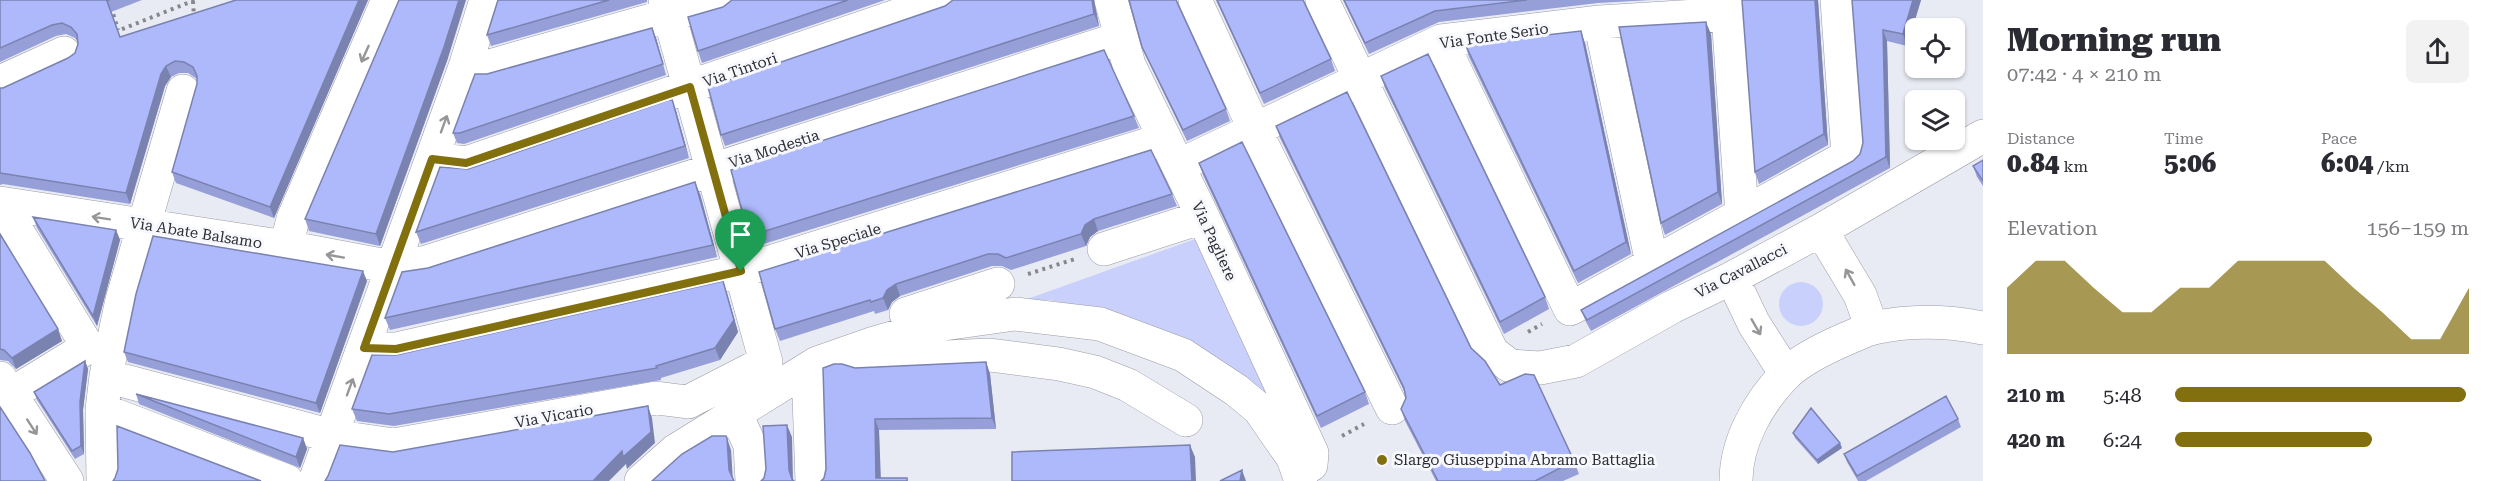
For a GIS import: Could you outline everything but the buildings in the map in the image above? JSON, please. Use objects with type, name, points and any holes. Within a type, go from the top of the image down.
[{"type":"street","points":[[286,247],[293,219],[388,0]]},
{"type":"street","points":[[315,481],[466,64],[486,0]]},
{"type":"street","points":[[466,64],[486,67],[667,8],[722,0]]},
{"type":"street","name":"Via Tintori","points":[[432,159],[466,163],[943,0]]},
{"type":"street","name":"Via Pagliere","points":[[1112,0],[1129,65],[1203,217],[1312,453],[1311,471],[1306,481]]},
{"type":"street","points":[[1195,0],[1255,130],[1392,408]]},
{"type":"street","points":[[1322,0],[1492,352]]},
{"type":"street","points":[[1441,41],[1570,309],[1848,156],[1837,0]]},
{"type":"street","points":[[1727,7],[1742,214]]},
{"type":"street","name":"Via Fonte Serio","points":[[1172,153],[1255,130],[1441,41],[1727,7]]},
{"type":"street","points":[[619,481],[663,436],[688,402],[766,362],[667,8]]},
{"type":"street","points":[[1600,22],[1653,263]]},
{"type":"street","name":"Via Modestia","points":[[392,267],[427,262],[1121,38]]},
{"type":"street","points":[[0,82],[64,53]]},
{"type":"street","points":[[103,481],[102,410],[106,376],[123,300],[183,91]]},
{"type":"street","name":"Via Cavallacci","points":[[1492,352],[1510,366],[1540,368],[1576,361],[1672,307],[1821,230],[1983,136]]},
{"type":"street","name":"Via Speciale","points":[[364,348],[396,349],[741,271],[1172,153]]},
{"type":"street","points":[[0,203],[88,347],[3,391],[67,481]]},
{"type":"street","name":"Via Abate Balsamo","points":[[0,203],[286,247],[392,267]]},
{"type":"street","points":[[1104,249],[1203,217]]},
{"type":"street","points":[[1821,230],[1860,296],[1872,328]]},
{"type":"street","points":[[1732,278],[1754,324],[1786,374]]},
{"type":"street","points":[[874,343],[869,326],[998,284]]},
{"type":"street","points":[[641,481],[675,451],[813,366],[874,343],[937,326],[1015,314],[1100,324],[1183,355],[1236,390],[1259,409],[1293,458],[1301,481]]},
{"type":"street","points":[[1736,481],[1736,464],[1754,414],[1786,374],[1826,347],[1872,328],[1909,322],[1953,323],[1983,328]]},
{"type":"street","points":[[813,366],[990,355],[1059,364],[1095,372],[1128,385],[1186,420]]},
{"type":"street","points":[[812,481],[813,366]]},
{"type":"street","name":"Via Vicario","points":[[106,376],[332,436],[394,445],[656,398],[688,402]]},
{"type":"street","points":[[102,410],[287,481]]},
{"type":"street","points":[[735,412],[750,445],[752,481]]},
{"type":"path","points":[[109,0],[118,30]]},
{"type":"path","points":[[64,53],[194,0],[194,20]]},
{"type":"path","points":[[998,284],[1104,249]]},
{"type":"path","points":[[1492,352],[1570,309]]},
{"type":"shaded area","points":[[1198,238],[1286,423],[1115,312],[1049,300],[1019,302]]},
{"type":"shaded area","points":[[1801,282],[1810,283],[1817,288],[1822,295],[1822,313],[1817,320],[1810,325],[1801,326],[1792,325],[1785,320],[1780,313],[1779,304],[1780,295],[1785,288],[1792,283]]},
{"type":"place","name":"Slargo Giuseppina Abramo Battaglia","points":[[1382,460]]},
{"type":"route","points":[[690,87],[741,271],[396,349],[364,348],[432,159],[466,163],[690,87]]}]
